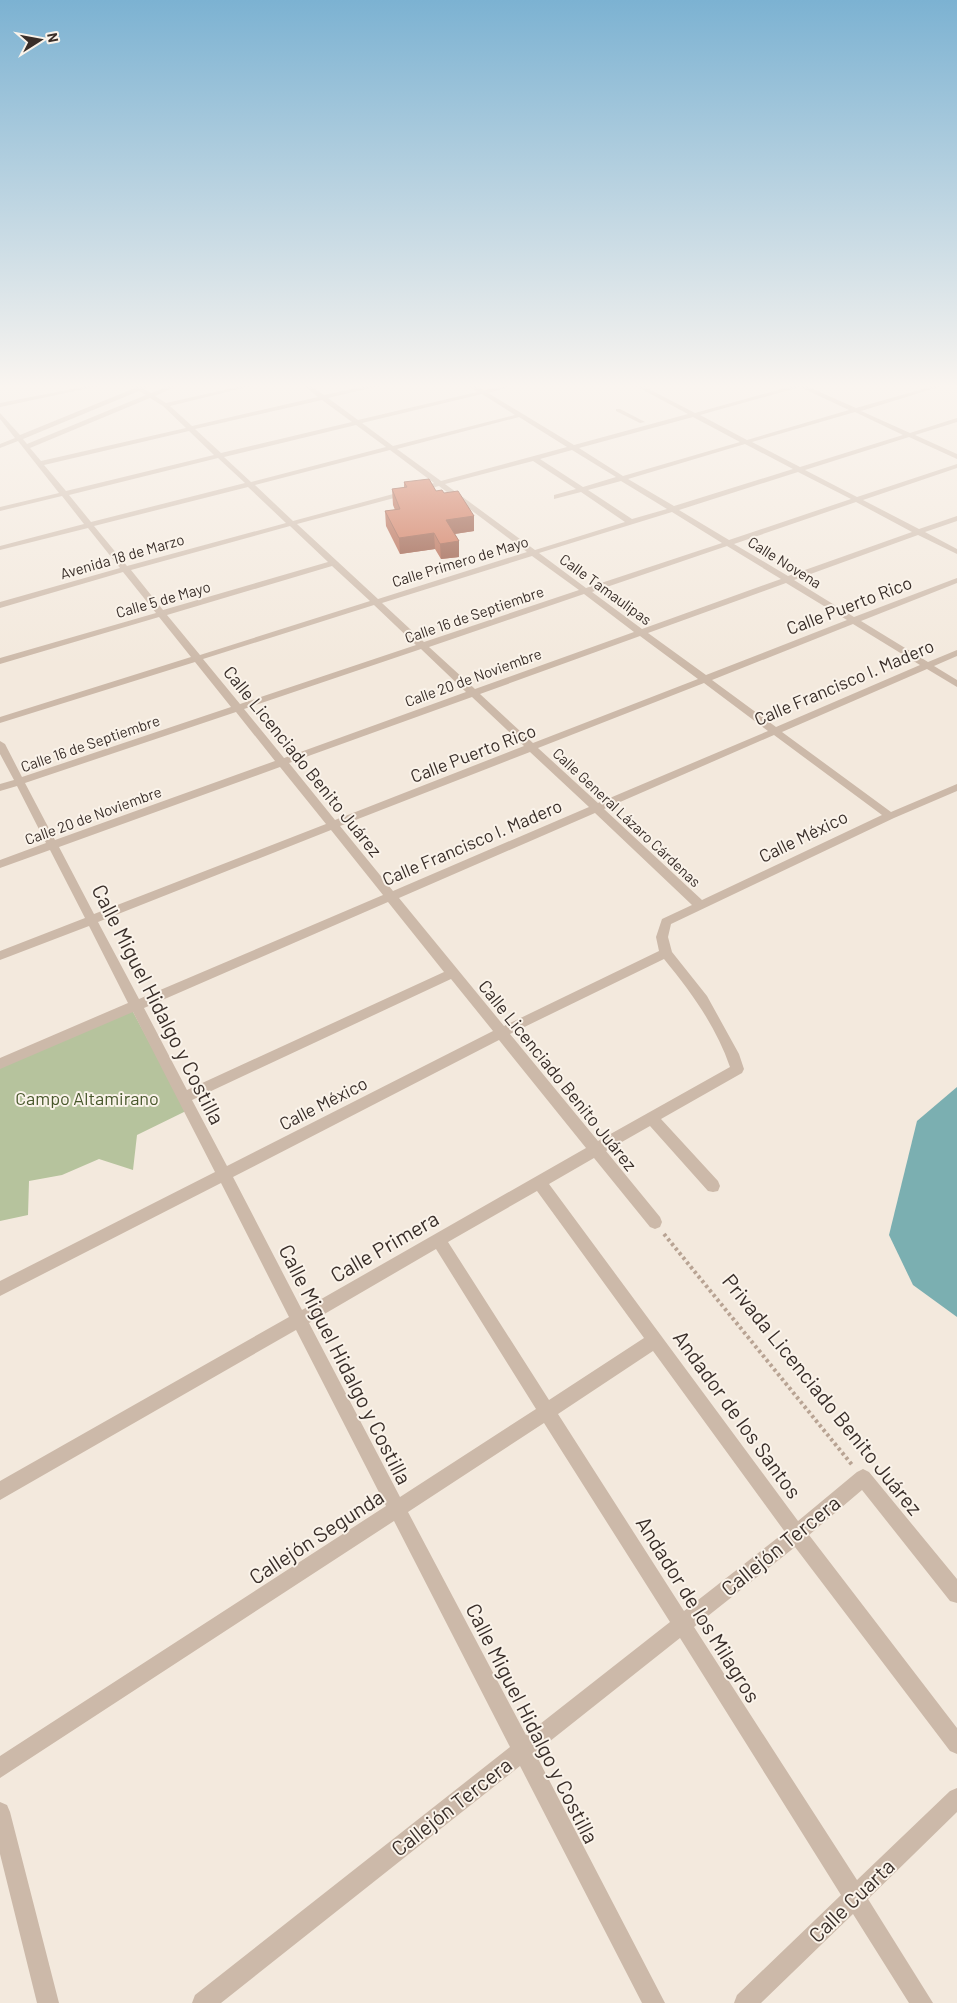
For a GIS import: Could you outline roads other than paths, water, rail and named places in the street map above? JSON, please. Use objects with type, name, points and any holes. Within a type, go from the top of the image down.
[{"type":"street","name":"Calle Licenciado Benito Juárez","points":[[51,478],[655,1222]]},
{"type":"street","points":[[0,509],[127,478]]},
{"type":"street","name":"Calle General Lázaro Cárdenas","points":[[244,478],[701,906]]},
{"type":"street","points":[[0,548],[272,478]]},
{"type":"street","name":"Avenida 18 de Marzo","points":[[0,596],[123,566],[430,478]]},
{"type":"street","name":"Calle Tamaulipas","points":[[433,478],[890,816]]},
{"type":"street","name":"Avenida 18 de Marzo","points":[[288,520],[461,478]]},
{"type":"street","points":[[565,478],[631,522]]},
{"type":"street","points":[[557,497],[621,478]]},
{"type":"street","name":"Calle Novena","points":[[624,478],[957,684]]},
{"type":"street","name":"Calle Primero de Mayo","points":[[0,720],[772,478]]},
{"type":"street","points":[[815,478],[957,552]]},
{"type":"street","name":"Calle 16 de Septiembre","points":[[0,788],[920,478]]},
{"type":"street","name":"Calle 20 de Noviembre","points":[[0,864],[957,518]]},
{"type":"street","name":"Calle 5 de Mayo","points":[[0,661],[334,563]]},
{"type":"street","name":"Avenida 18 de Marzo","points":[[0,605],[123,566]]},
{"type":"street","name":"Calle Puerto Rico","points":[[0,956],[957,580]]},
{"type":"street","name":"Calle Francisco I. Madero","points":[[0,1064],[957,652]]},
{"type":"street","name":"Calle Miguel Hidalgo y Costilla","points":[[0,744],[654,2003]]},
{"type":"street","name":"Calle México","points":[[0,1289],[501,1033],[666,953],[662,937],[666,922],[890,816],[957,787]]},
{"type":"street","name":"Calle Primera","points":[[0,1491],[737,1069],[732,1054],[703,999],[666,953]]},
{"type":"street","points":[[184,1098],[453,973]]},
{"type":"street","points":[[651,1118],[713,1186]]},
{"type":"street","name":"Andador de los Santos","points":[[539,1182],[797,1534],[957,1744]]},
{"type":"street","name":"Andador de los Milagros","points":[[438,1240],[922,2003]]},
{"type":"street","name":"Callejón Segunda","points":[[0,1768],[656,1340]]},
{"type":"street","name":"Callejón Tercera","points":[[203,2003],[797,1534],[863,1478]]},
{"type":"street","name":"Privada Licenciado Benito Juárez","points":[[863,1478],[957,1594]]},
{"type":"street","name":"Calle Cuarta","points":[[745,2003],[957,1798]]},
{"type":"street","points":[[0,1812],[48,2003]]},
{"type":"water","points":[[957,1087],[957,1317],[913,1285],[889,1235],[917,1121]]},
{"type":"park label","name":"Campo Altamirano","points":[[87,1098]]}]
